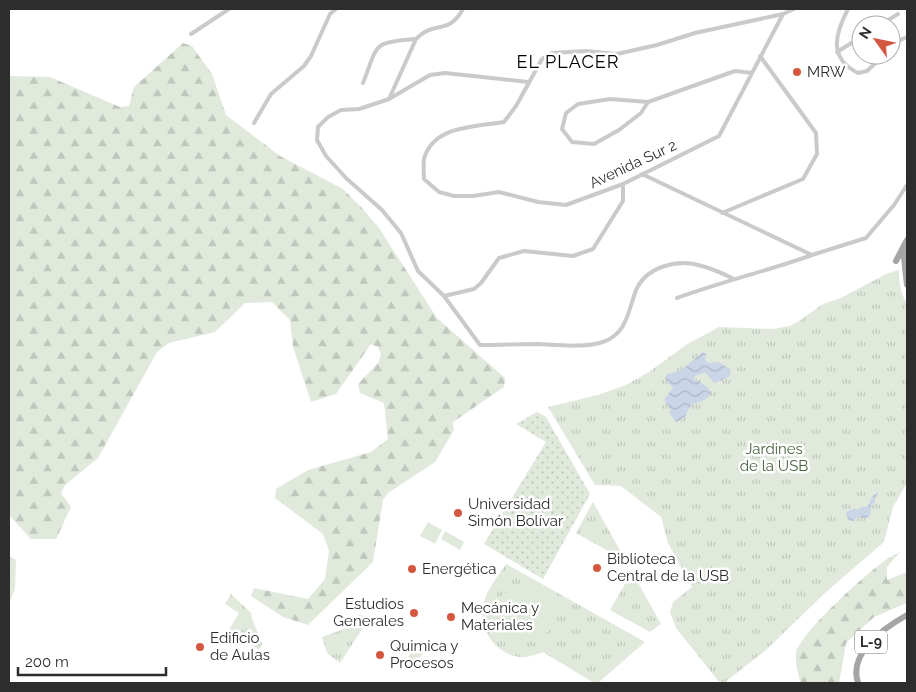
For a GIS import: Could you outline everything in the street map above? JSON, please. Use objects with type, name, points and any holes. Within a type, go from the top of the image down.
[{"type":"main road","points":[[896,261],[907,240]]},
{"type":"main road","points":[[906,282],[904,258],[907,247]]},
{"type":"main road","name":"L-9","points":[[858,683],[856,668],[864,651],[884,630],[907,615]]},
{"type":"street","points":[[191,34],[229,9]]},
{"type":"street","points":[[254,123],[271,94],[304,66],[311,56],[330,14],[336,9]]},
{"type":"street","points":[[389,100],[416,40],[423,32],[432,28],[447,27],[456,20],[463,9]]},
{"type":"street","points":[[734,279],[701,265],[688,263],[670,264],[656,268],[644,277],[635,292],[623,328],[602,342],[578,345],[526,344],[480,346],[444,296],[418,271],[401,233],[326,156],[318,140],[318,127],[328,117],[341,110],[359,109],[389,100],[430,75],[446,73],[528,82],[542,59],[552,53],[586,51],[617,54],[657,45],[695,33],[783,14],[794,9]]},
{"type":"street","points":[[848,9],[839,30],[836,43],[837,52],[847,66],[858,73],[867,71],[873,65]]},
{"type":"street","name":"Avenida Sur 2","points":[[528,82],[516,106],[504,122],[447,132],[434,140],[424,159],[424,179],[439,192],[454,196],[473,196],[498,192],[538,202],[566,206],[623,184],[719,136],[783,14]]},
{"type":"street","points":[[364,83],[380,44],[416,40]]},
{"type":"street","points":[[837,52],[851,43]]},
{"type":"street","points":[[721,213],[803,179],[817,154],[816,133],[760,56]]},
{"type":"street","points":[[648,102],[641,113],[619,130],[594,144],[572,142],[562,128],[566,113],[578,104],[610,99],[648,102],[735,70],[752,73]]},
{"type":"street","points":[[642,174],[812,256]]},
{"type":"street","points":[[444,296],[474,289],[481,284],[499,258],[524,250],[573,256],[593,249],[623,201],[623,184]]},
{"type":"street","points":[[677,298],[734,279],[777,268],[866,238],[894,205],[907,185]]},
{"type":"green space","points":[[183,43],[192,46],[212,74],[226,115],[280,156],[343,189],[379,228],[437,318],[505,378],[504,387],[453,422],[454,430],[435,462],[388,493],[383,500],[373,562],[308,625],[283,617],[251,596],[254,588],[308,599],[325,579],[329,551],[323,534],[275,498],[276,489],[308,470],[371,452],[388,439],[384,403],[360,393],[358,384],[378,363],[381,354],[378,347],[371,344],[336,394],[311,402],[293,347],[290,320],[272,302],[245,303],[215,332],[169,343],[157,352],[98,458],[65,485],[61,493],[71,507],[56,539],[31,539],[9,515],[9,76],[50,77],[120,107],[129,106],[134,87]]},
{"type":"green space","name":"Jardines de la USB","points":[[899,270],[901,292],[907,303],[907,483],[893,507],[884,542],[826,592],[766,650],[724,683],[720,683],[676,628],[670,612],[673,602],[692,587],[668,543],[661,517],[621,486],[595,485],[548,407],[598,395],[626,385],[649,372],[686,345],[719,327],[773,329],[790,326],[823,304],[841,298],[886,274]]},
{"type":"green space","points":[[537,412],[546,417],[590,494],[543,579],[484,544],[546,442],[516,424]]},
{"type":"green space","points":[[593,502],[626,561],[576,533]]},
{"type":"green space","points":[[428,522],[442,530],[435,544],[420,536]]},
{"type":"green space","points":[[445,531],[464,542],[460,550],[441,539]]},
{"type":"green space","points":[[900,552],[887,567],[887,580],[907,572],[907,603],[874,617],[846,643],[839,683],[801,683],[796,653],[809,632],[862,579]]},
{"type":"green space","points":[[9,556],[16,560],[15,589],[9,604]]},
{"type":"green space","points":[[506,564],[645,642],[598,683],[594,683],[543,652],[523,657],[511,655],[503,651],[490,639],[483,623],[482,614],[487,594]]},
{"type":"green space","points":[[632,572],[661,624],[650,632],[610,610]]},
{"type":"green space","points":[[526,583],[537,585],[550,596],[555,612],[553,623],[542,636],[526,641],[515,639],[502,628],[497,612],[499,601],[510,588]]},
{"type":"green space","points":[[231,594],[252,614],[251,616],[262,644],[259,650],[229,630],[239,613],[225,604]]},
{"type":"green space","points":[[359,614],[368,620],[340,663],[327,653],[322,637],[350,627]]},
{"type":"green space","points":[[416,644],[425,650],[414,667],[405,662]]},
{"type":"water","points":[[703,352],[706,354],[705,360],[708,363],[719,362],[731,370],[729,377],[714,383],[705,372],[695,376],[694,380],[704,384],[711,392],[709,397],[691,406],[686,416],[676,422],[669,413],[671,409],[664,400],[673,388],[665,378],[667,374],[680,371]]},
{"type":"water","points":[[877,492],[878,494],[871,506],[868,517],[857,517],[854,521],[848,520],[846,512],[868,506],[872,497]]},
{"type":"place","name":"MRW","points":[[797,72]]},
{"type":"place","name":"Universidad Simón Bolívar","points":[[458,513]]},
{"type":"place","name":"Biblioteca Central de la USB","points":[[597,568]]},
{"type":"place","name":"Energética","points":[[412,569]]},
{"type":"place","name":"Estudios Generales","points":[[414,613]]},
{"type":"place","name":"Mecánica y Materiales","points":[[451,617]]},
{"type":"place","name":"Edificio de Aulas","points":[[200,647]]},
{"type":"place","name":"Quimica y Procesos","points":[[380,655]]},
{"type":"district","name":"EL PLACER","points":[[568,62]]}]
